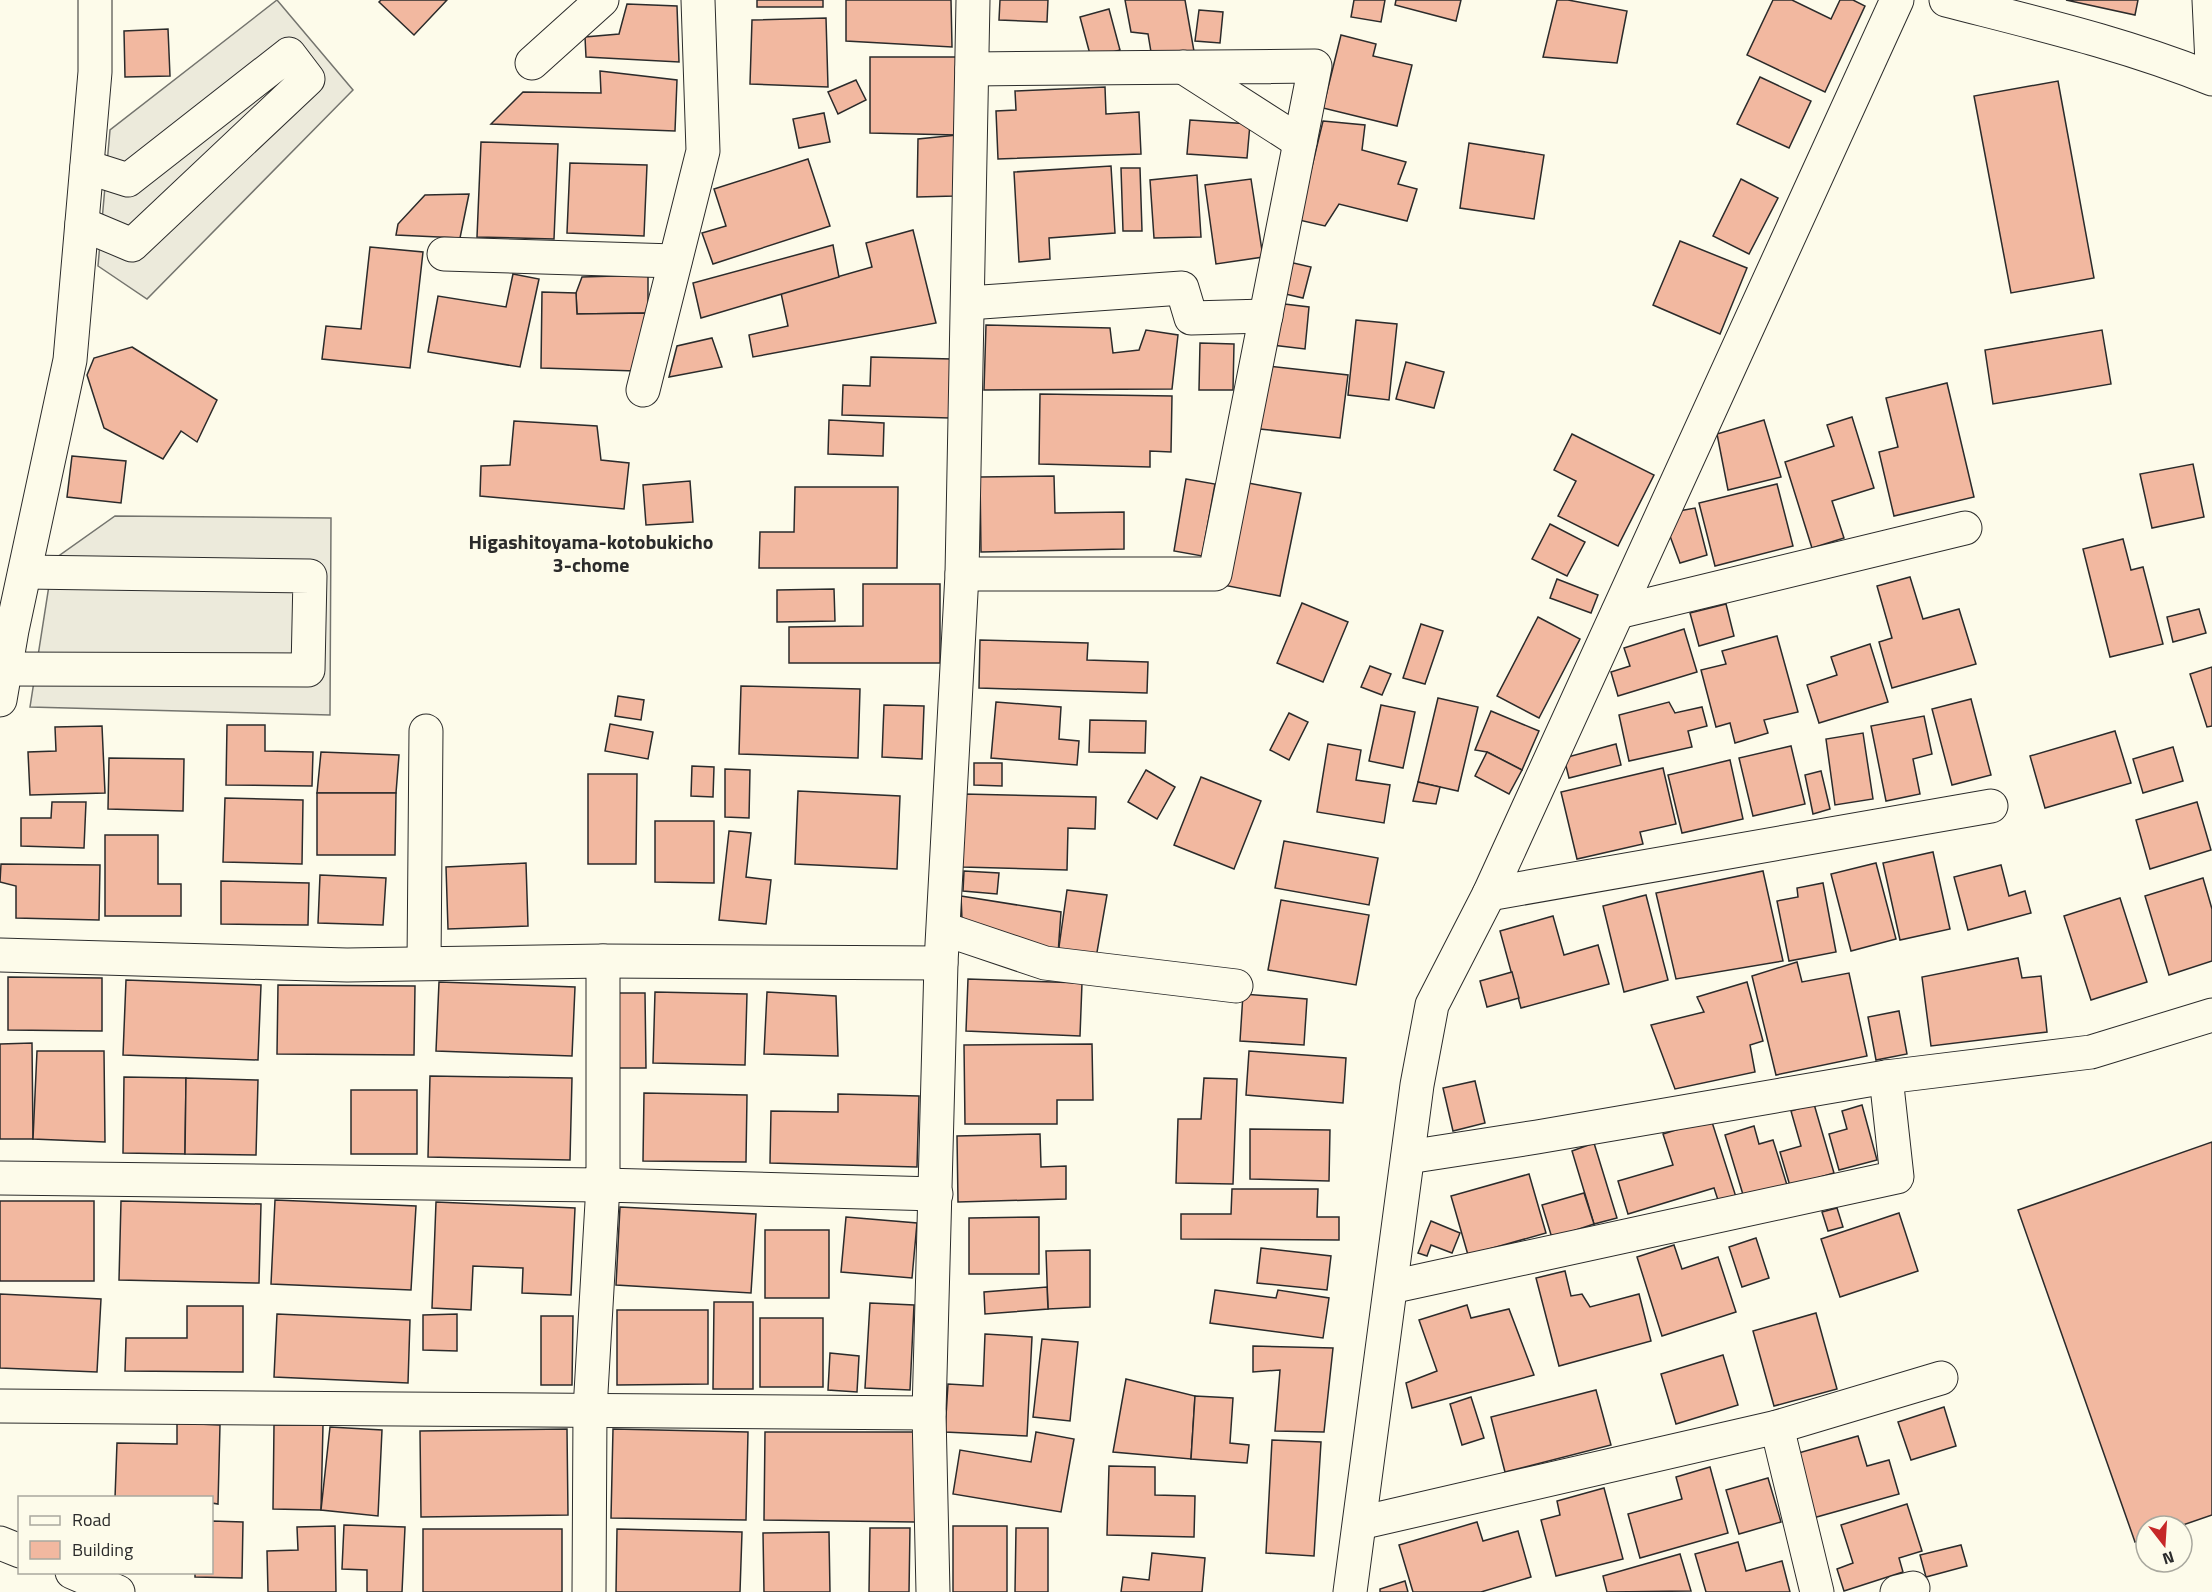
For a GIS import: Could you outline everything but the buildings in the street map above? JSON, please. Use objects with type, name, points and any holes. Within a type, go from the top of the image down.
[{"type":"main road","points":[[25,572],[310,576],[308,670],[3,685],[25,572],[70,360],[95,72],[95,0]]},
{"type":"main road","points":[[532,63],[602,0]]},
{"type":"main road","points":[[643,390],[703,151],[698,0]]},
{"type":"main road","points":[[933,1592],[929,1413],[942,963],[962,574],[973,0]]},
{"type":"main road","points":[[1350,1592],[1417,1085],[1432,1005],[1489,894],[1898,0]]},
{"type":"main road","points":[[1946,0],[2111,43],[2170,62],[2212,79]]},
{"type":"main road","points":[[2209,0],[2212,64]]},
{"type":"main road","points":[[82,224],[132,245],[308,79],[288,54],[128,180],[87,167]]},
{"type":"main road","points":[[962,574],[1215,573],[1315,66],[972,69]]},
{"type":"main road","points":[[1183,67],[1300,142]]},
{"type":"main road","points":[[444,254],[675,261]]},
{"type":"main road","points":[[968,303],[1182,288],[1191,318],[1266,316]]},
{"type":"main road","points":[[1618,612],[1965,528]]},
{"type":"main road","points":[[424,963],[426,731]]},
{"type":"main road","points":[[1489,894],[1991,806]]},
{"type":"main road","points":[[944,929],[1045,963],[1236,986]]},
{"type":"main road","points":[[0,955],[347,965],[603,961],[942,963]]},
{"type":"main road","points":[[589,1592],[590,1410],[603,1185],[603,961]]},
{"type":"main road","points":[[1408,1157],[1886,1077],[2091,1052],[2212,1015]]},
{"type":"main road","points":[[1391,1287],[1897,1177],[1886,1077]]},
{"type":"main road","points":[[0,1178],[603,1185],[936,1194]]},
{"type":"main road","points":[[1360,1523],[1777,1427],[1941,1378]]},
{"type":"main road","points":[[0,1406],[929,1413]]},
{"type":"main road","points":[[1777,1427],[1817,1592]]},
{"type":"main road","points":[[0,1543],[18,1550]]},
{"type":"main road","points":[[77,1574],[118,1592]]},
{"type":"shaded area","points":[[277,0],[353,90],[147,299],[98,266],[110,130]]},
{"type":"shaded area","points":[[115,516],[331,518],[330,715],[30,707],[53,560]]},
{"type":"district","name":"Higashitoyama-kotobukicho 3-chome","points":[[591,552]]}]
